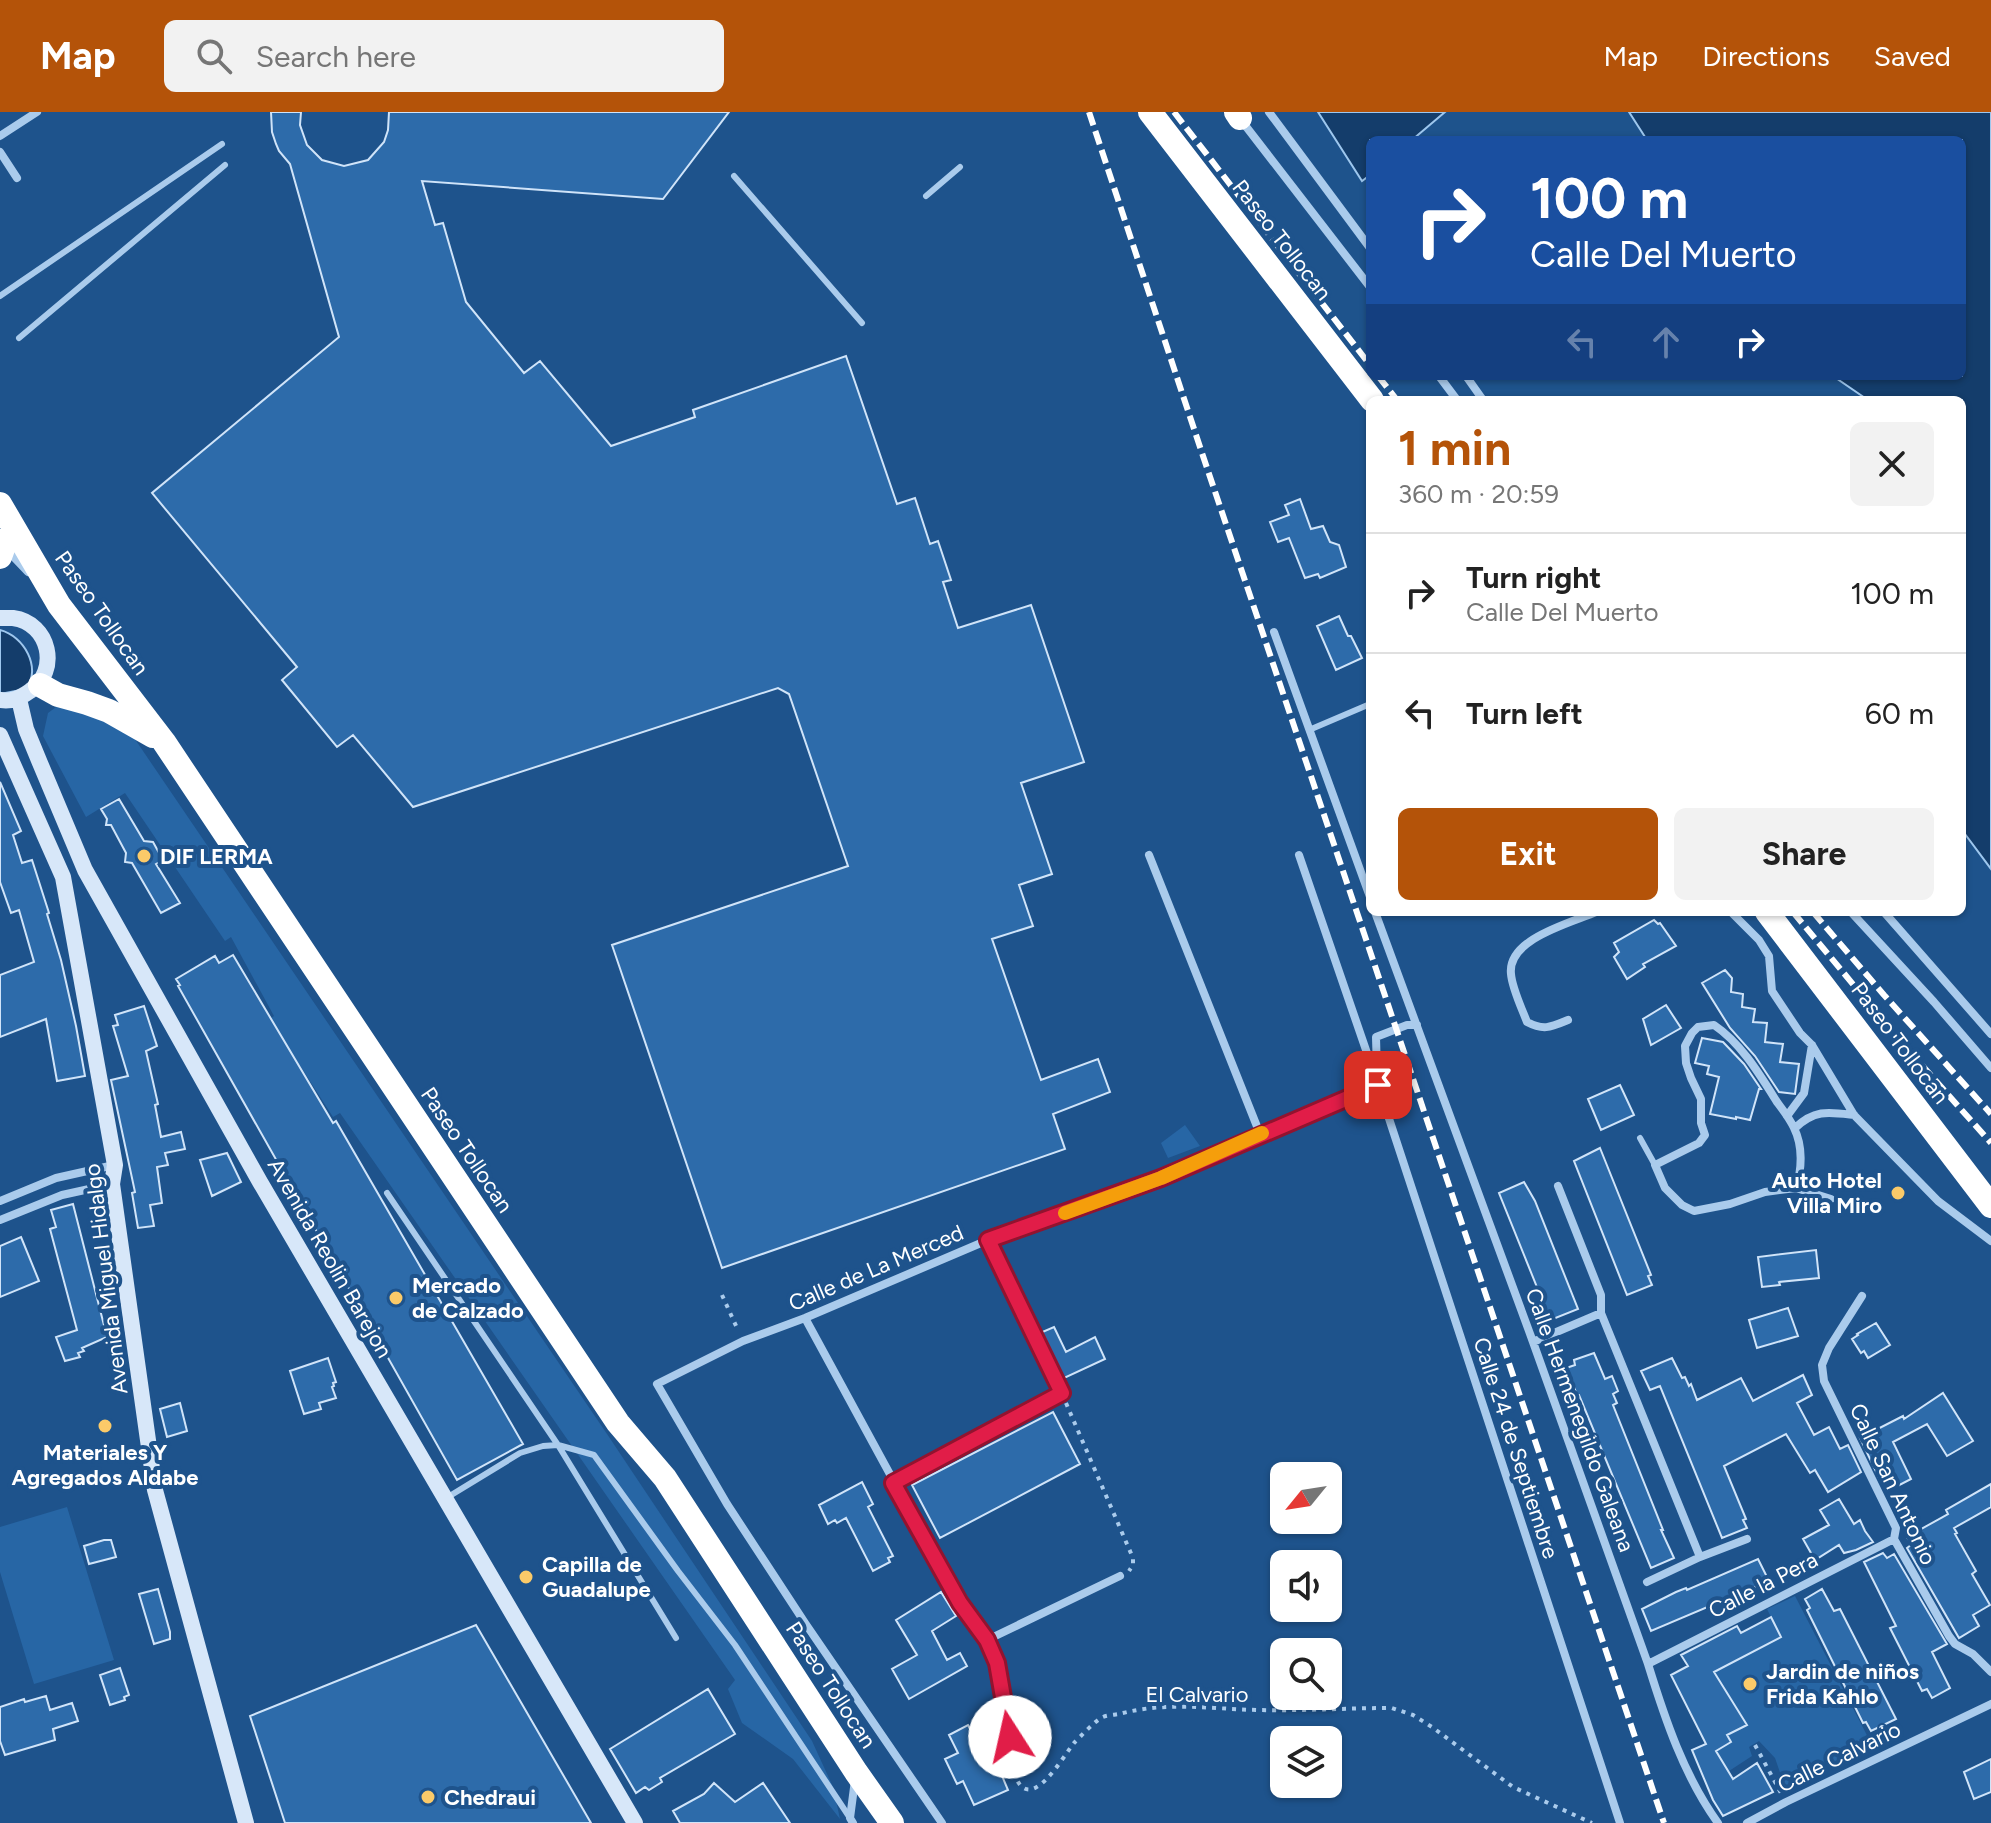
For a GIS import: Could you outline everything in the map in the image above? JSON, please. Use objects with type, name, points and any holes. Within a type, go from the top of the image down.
[{"type":"highway","name":"Paseo Tollocan","points":[[1150,112],[1369,396]]},
{"type":"highway","name":"Paseo Tollocan","points":[[0,504],[59,605],[164,742],[618,1423],[665,1478],[892,1823]]},
{"type":"highway","points":[[40,685],[58,695],[109,711],[164,742]]},
{"type":"highway","name":"Paseo Tollocan","points":[[1770,916],[1991,1206]]},
{"type":"main road","points":[[0,618],[14,618],[36,630],[47,653],[47,669],[40,685],[19,699],[0,700]]},
{"type":"main road","name":"Avenida Reolin Barejon","points":[[19,699],[31,740],[85,870],[260,1182],[635,1823]]},
{"type":"main road","name":"Avenida Miguel Hidalgo","points":[[0,735],[63,877],[115,1165],[112,1184],[155,1490],[246,1823]]},
{"type":"main road","points":[[63,877],[85,870]]},
{"type":"street","points":[[0,136],[37,112]]},
{"type":"street","points":[[1269,112],[1366,243]]},
{"type":"street","points":[[1238,115],[1366,282]]},
{"type":"street","points":[[0,152],[17,178]]},
{"type":"street","points":[[1,548],[59,605]]},
{"type":"street","points":[[1274,632],[1366,886]]},
{"type":"street","points":[[1149,855],[1260,1134]]},
{"type":"street","points":[[1299,855],[1378,1085]]},
{"type":"street","name":"Calle Hermenegildo Galeana","points":[[1376,916],[1533,1342],[1662,1710],[1704,1804],[1718,1823]]},
{"type":"street","points":[[1568,1020],[1549,1027],[1538,1027],[1527,1022],[1510,973],[1515,953],[1531,939],[1586,916]]},
{"type":"street","points":[[1735,916],[1759,940],[1769,956],[1772,991],[1800,1033],[1812,1045],[1854,1115],[1938,1201],[1991,1241]]},
{"type":"street","points":[[1855,916],[1991,1068]]},
{"type":"street","points":[[1888,916],[1991,1034]]},
{"type":"street","points":[[1378,1085],[1376,1037],[1407,1025],[1417,1025]]},
{"type":"street","points":[[1796,1188],[1801,1158],[1795,1128],[1737,1046],[1714,1025],[1698,1027],[1685,1046],[1686,1063],[1701,1099],[1701,1123],[1705,1135],[1699,1143],[1655,1165],[1665,1188],[1682,1205],[1694,1211],[1730,1204],[1765,1192],[1796,1188],[1831,1199]]},
{"type":"street","points":[[1787,1116],[1804,1093],[1812,1045]]},
{"type":"street","name":"Calle de La Merced","points":[[942,1823],[727,1504],[657,1384],[743,1341],[988,1240],[1161,1178],[1378,1085]]},
{"type":"street","name":"Calle 24 de Septiembre","points":[[1378,1085],[1620,1823]]},
{"type":"street","points":[[1795,1128],[1806,1117],[1829,1112],[1854,1115]]},
{"type":"street","points":[[0,1201],[56,1178],[115,1165]]},
{"type":"street","points":[[56,1178],[62,1195]]},
{"type":"street","points":[[0,1220],[62,1195],[112,1184]]},
{"type":"street","points":[[1558,1186],[1601,1295],[1601,1313],[1700,1557]]},
{"type":"street","name":"Calle San Antonio","points":[[1862,1296],[1829,1348],[1822,1365],[1824,1381],[1896,1528],[1894,1539],[1955,1644],[1973,1654],[1991,1672]]},
{"type":"street","points":[[1533,1342],[1601,1313]]},
{"type":"street","points":[[805,1318],[960,1603],[987,1640],[997,1663],[1014,1761]]},
{"type":"street","points":[[893,1483],[1062,1393]]},
{"type":"street","points":[[1647,1582],[1747,1539]]},
{"type":"street","name":"Calle la Pera","points":[[1648,1664],[1894,1539]]},
{"type":"street","points":[[987,1640],[1120,1576]]},
{"type":"street","name":"Calle Calvario","points":[[1747,1823],[1991,1704]]},
{"type":"street","points":[[851,1820],[856,1772]]},
{"type":"lane","points":[[0,296],[222,144]]},
{"type":"lane","points":[[19,338],[225,165]]},
{"type":"lane","points":[[926,196],[960,167]]},
{"type":"lane","points":[[734,176],[862,323]]},
{"type":"lane","points":[[1309,730],[1366,706]]},
{"type":"lane","points":[[1640,1138],[1655,1165]]},
{"type":"lane","points":[[387,1193],[558,1445],[676,1638]]},
{"type":"lane","points":[[988,1240],[1062,1393]]},
{"type":"lane","points":[[445,1499],[520,1453],[543,1446],[558,1445],[594,1455],[735,1645],[851,1820]]},
{"type":"path","points":[[722,1295],[743,1341]]},
{"type":"path","points":[[1062,1393],[1133,1558],[1131,1570],[1120,1576]]},
{"type":"path","name":"El Calvario","points":[[1014,1761],[1018,1781],[1027,1789],[1034,1789],[1101,1718],[1142,1708],[1184,1705],[1257,1710],[1392,1708],[1413,1715],[1432,1727],[1513,1787],[1592,1823]]},
{"type":"path","points":[[1755,1745],[1786,1802]]},
{"type":"shaded area","points":[[1318,112],[1445,112],[1417,136],[1366,136],[1366,178],[1362,181]]},
{"type":"shaded area","points":[[1629,112],[1991,112],[1991,869],[1966,835],[1966,396],[1862,396],[1839,380],[1966,380],[1966,136],[1644,136]]},
{"type":"shaded area","points":[[0,630],[16,639],[28,654],[32,672],[26,689],[0,694]]},
{"type":"shaded area","points":[[63,702],[124,723],[812,1741],[833,1787],[840,1819],[793,1759],[742,1723],[728,1689],[735,1680],[340,1113],[333,1117],[270,1019],[274,1016],[231,937],[225,941],[125,793],[86,817],[43,736],[48,713]]},
{"type":"shaded area","points":[[1185,1125],[1200,1146],[1168,1158],[1161,1143]]},
{"type":"shaded area","points":[[67,1507],[114,1660],[34,1684],[0,1572],[0,1527]]},
{"type":"shaded area","points":[[1795,1596],[1872,1745],[1785,1787],[1775,1758],[1759,1741],[1749,1747],[1752,1756],[1729,1771],[1711,1742],[1747,1724],[1714,1672],[1781,1637],[1767,1609]]},
{"type":"building","points":[[271,112],[301,112],[300,125],[307,145],[322,160],[344,166],[368,160],[384,142],[389,112],[729,112],[663,199],[422,181],[435,225],[443,223],[466,302],[524,373],[540,361],[611,446],[695,417],[693,410],[846,356],[897,504],[915,498],[930,544],[938,541],[951,580],[943,582],[958,628],[1031,605],[1084,762],[1021,783],[1052,874],[1019,885],[1033,926],[992,939],[1041,1080],[1098,1059],[1110,1092],[1053,1114],[1065,1149],[722,1268],[612,945],[848,866],[789,694],[778,688],[413,807],[353,735],[337,747],[282,680],[297,667],[152,493],[339,337],[290,164],[279,151],[272,132]]},
{"type":"building","points":[[1300,499],[1311,529],[1323,526],[1330,542],[1339,545],[1346,567],[1320,578],[1318,574],[1305,578],[1289,538],[1278,542],[1270,522],[1289,515],[1285,505]]},
{"type":"building","points":[[1339,616],[1362,658],[1336,670],[1317,626]]},
{"type":"building","points":[[0,782],[21,831],[13,835],[22,863],[32,860],[49,913],[85,1076],[57,1081],[46,1019],[0,1037],[0,975],[34,962],[19,910],[11,913],[0,882]]},
{"type":"building","name":"DIF LERMA","points":[[119,799],[144,841],[153,842],[163,860],[156,864],[180,903],[161,913],[132,863],[125,862],[126,853],[111,825],[106,825],[107,819],[101,809]]},
{"type":"building","points":[[1654,920],[1660,923],[1676,946],[1643,964],[1645,967],[1627,979],[1614,957],[1619,952],[1614,943]]},
{"type":"building","name":"Mercado de Calzado","points":[[233,955],[333,1123],[336,1121],[523,1444],[457,1480],[178,986],[176,979],[215,956],[219,963]]},
{"type":"building","points":[[1725,970],[1732,978],[1731,992],[1743,994],[1742,1007],[1755,1009],[1753,1022],[1767,1023],[1765,1042],[1783,1044],[1780,1062],[1799,1064],[1795,1094],[1779,1092],[1755,1056],[1730,1028],[1702,983]]},
{"type":"building","points":[[1666,1005],[1681,1028],[1651,1045],[1643,1019]]},
{"type":"building","points":[[144,1006],[157,1046],[146,1051],[158,1104],[155,1105],[161,1137],[181,1132],[185,1149],[165,1153],[168,1165],[157,1167],[162,1203],[150,1205],[154,1226],[138,1228],[132,1193],[135,1192],[111,1080],[128,1076],[113,1026],[118,1025],[115,1015]]},
{"type":"building","points":[[1702,1038],[1723,1042],[1744,1064],[1761,1089],[1750,1120],[1710,1114],[1719,1077],[1707,1074],[1709,1066],[1695,1063]]},
{"type":"building","points":[[1620,1085],[1634,1115],[1601,1130],[1588,1099]]},
{"type":"building","points":[[1600,1148],[1651,1275],[1648,1276],[1652,1285],[1627,1295],[1574,1161]]},
{"type":"building","points":[[227,1153],[241,1182],[212,1196],[200,1160]]},
{"type":"building","points":[[1524,1182],[1535,1201],[1578,1309],[1553,1319],[1550,1311],[1547,1312],[1499,1193]]},
{"type":"building","points":[[73,1204],[107,1337],[82,1348],[84,1351],[78,1353],[80,1357],[65,1361],[56,1337],[77,1330],[50,1229],[56,1227],[51,1210]]},
{"type":"building","points":[[21,1237],[39,1281],[0,1297],[0,1246]]},
{"type":"building","points":[[1816,1250],[1819,1278],[1762,1287],[1758,1257]]},
{"type":"building","points":[[1788,1308],[1798,1336],[1757,1348],[1749,1320]]},
{"type":"building","points":[[1876,1323],[1890,1345],[1868,1358],[1852,1339]]},
{"type":"building","points":[[1054,1327],[1066,1352],[1095,1337],[1105,1359],[1062,1379],[1040,1333]]},
{"type":"building","points":[[1594,1353],[1605,1379],[1612,1376],[1618,1391],[1613,1394],[1617,1403],[1613,1405],[1674,1558],[1651,1568],[1579,1395],[1574,1387],[1569,1390],[1562,1373],[1575,1365],[1574,1360]]},
{"type":"building","points":[[328,1358],[336,1382],[332,1387],[336,1398],[319,1403],[321,1409],[304,1414],[290,1371]]},
{"type":"building","points":[[1672,1358],[1682,1378],[1685,1377],[1689,1386],[1691,1384],[1697,1400],[1741,1378],[1753,1401],[1803,1375],[1812,1395],[1797,1403],[1814,1435],[1829,1427],[1840,1449],[1848,1445],[1861,1472],[1828,1492],[1815,1470],[1810,1473],[1786,1434],[1724,1466],[1747,1528],[1722,1538],[1660,1386],[1650,1390],[1641,1371]]},
{"type":"building","points":[[1943,1393],[1973,1441],[1947,1456],[1927,1424],[1893,1442],[1911,1479],[1888,1491],[1860,1438],[1903,1416],[1904,1419]]},
{"type":"building","points":[[180,1403],[187,1431],[167,1437],[160,1409]]},
{"type":"building","points":[[1053,1412],[1080,1464],[940,1538],[912,1485]]},
{"type":"building","points":[[862,1482],[873,1504],[868,1507],[893,1556],[888,1558],[890,1562],[873,1571],[846,1518],[828,1524],[819,1505]]},
{"type":"building","points":[[1991,1484],[1991,1507],[1954,1528],[1976,1571],[1972,1574],[1990,1605],[1973,1615],[1979,1626],[1959,1638],[1907,1548],[1911,1545],[1907,1537],[1948,1514],[1946,1510]]},
{"type":"building","points":[[1839,1499],[1854,1524],[1860,1520],[1873,1542],[1844,1553],[1839,1545],[1815,1560],[1803,1539],[1829,1525],[1820,1510]]},
{"type":"building","points":[[111,1540],[116,1557],[89,1564],[84,1546]]},
{"type":"building","points":[[1883,1553],[1887,1558],[1894,1554],[1947,1644],[1932,1652],[1950,1688],[1932,1698],[1927,1689],[1922,1691],[1890,1628],[1896,1626],[1864,1562]]},
{"type":"building","points":[[1758,1559],[1769,1581],[1651,1631],[1642,1609]]},
{"type":"building","points":[[158,1589],[170,1639],[154,1644],[139,1594]]},
{"type":"building","points":[[1822,1589],[1834,1611],[1840,1609],[1896,1719],[1871,1731],[1866,1722],[1863,1723],[1807,1610],[1810,1608],[1805,1599]]},
{"type":"building","points":[[941,1592],[956,1616],[932,1631],[947,1660],[960,1653],[967,1666],[909,1699],[892,1669],[917,1655],[896,1620]]},
{"type":"building","points":[[1771,1617],[1781,1637],[1714,1672],[1747,1725],[1727,1735],[1731,1742],[1716,1751],[1733,1779],[1757,1763],[1773,1792],[1723,1816],[1692,1750],[1706,1744],[1671,1675],[1688,1666],[1681,1655],[1737,1626],[1741,1633]]},
{"type":"building","points":[[476,1625],[591,1823],[285,1823],[250,1716]]},
{"type":"building","points":[[120,1668],[129,1695],[124,1697],[125,1700],[110,1705],[100,1675]]},
{"type":"building","points":[[708,1689],[735,1734],[660,1778],[662,1782],[649,1790],[645,1787],[636,1793],[610,1749]]},
{"type":"building","points":[[46,1696],[50,1710],[72,1703],[78,1721],[53,1729],[55,1740],[5,1755],[0,1741],[0,1707]]},
{"type":"building","points":[[968,1725],[978,1744],[997,1733],[1006,1760],[997,1764],[1008,1790],[974,1805],[963,1781],[957,1784],[945,1759],[958,1753],[949,1735]]},
{"type":"building","points":[[1991,1759],[1991,1792],[1974,1799],[1964,1772]]},
{"type":"building","points":[[714,1783],[735,1802],[763,1783],[790,1823],[680,1823],[673,1811],[704,1794]]},
{"type":"railway","points":[[1089,112],[1664,1823]]},
{"type":"railway","points":[[1174,112],[1366,360]]},
{"type":"railway","points":[[1381,380],[1394,396]]},
{"type":"railway","points":[[1796,916],[1896,1036],[1991,1143]]},
{"type":"railway","points":[[1816,916],[1991,1114]]},
{"type":"slow traffic","points":[[1065,1213],[1161,1178],[1262,1133]]},
{"type":"place","name":"DIF LERMA","points":[[144,856]]},
{"type":"place","name":"Auto Hotel Villa Miro","points":[[1898,1193]]},
{"type":"place","name":"Mercado de Calzado","points":[[396,1298]]},
{"type":"place","name":"Materiales Y Agregados Aldabe","points":[[105,1426]]},
{"type":"place","name":"Capilla de Guadalupe","points":[[526,1577]]},
{"type":"place","name":"Jardin de niños Frida Kahlo","points":[[1750,1684]]},
{"type":"place","name":"Chedraui","points":[[428,1797]]},
{"type":"route","points":[[1010,1737],[997,1663],[987,1640],[960,1603],[893,1483],[1062,1393],[988,1240],[1161,1178],[1378,1085]]}]
